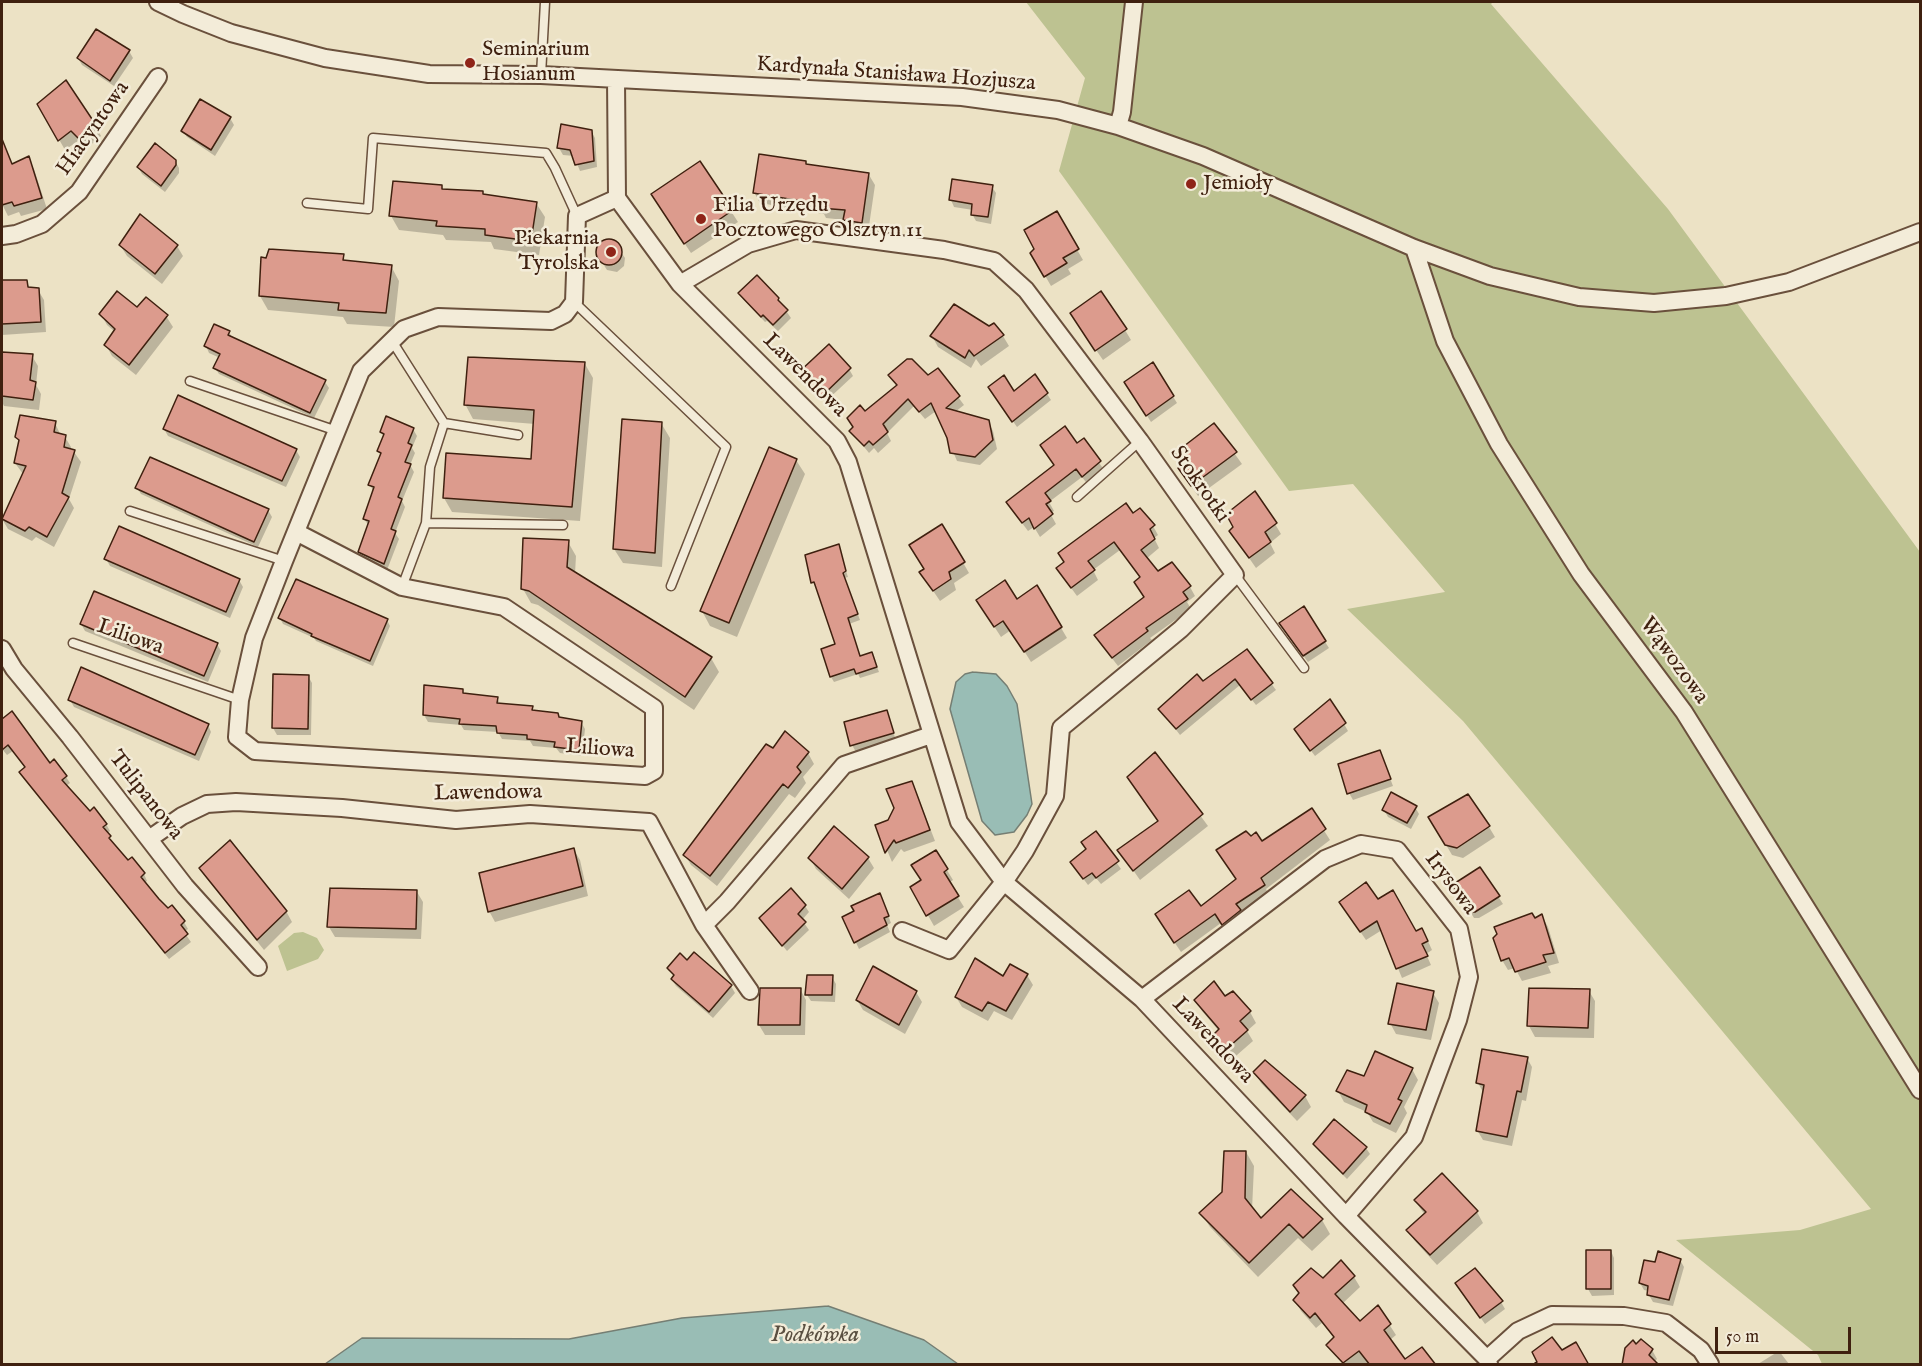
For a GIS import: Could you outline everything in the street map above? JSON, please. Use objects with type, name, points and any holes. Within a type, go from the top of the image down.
[{"type":"street","name":"Kardynała Stanisława Hozjusza","points":[[158,2],[231,33],[325,58],[429,74],[541,75],[962,98],[1058,110],[1118,126],[1203,156],[1414,248],[1490,276],[1579,297],[1654,303],[1726,296],[1789,282],[1920,232]]},
{"type":"street","points":[[1118,126],[1122,112],[1134,2]]},
{"type":"street","name":"Hiacyntowa","points":[[2,236],[16,234],[42,224],[79,192],[158,77]]},
{"type":"street","points":[[574,302],[577,216],[617,198],[616,80]]},
{"type":"street","name":"Lawendowa","points":[[617,198],[680,284],[837,441],[854,476],[959,822],[1004,882],[1142,999],[1346,1216],[1488,1362]]},
{"type":"street","name":"Stokrotki","points":[[680,284],[748,244],[796,230],[944,250],[994,261],[1026,290],[1140,441],[1235,575]]},
{"type":"street","name":"Wąwozowa","points":[[1414,248],[1445,341],[1499,444],[1581,574],[1684,712],[1920,1090]]},
{"type":"street","name":"Liliowa","points":[[296,532],[402,587],[504,607],[654,708],[654,771],[645,776],[255,750],[237,737],[240,700],[254,638],[284,561],[361,371],[404,329],[438,317],[551,321],[565,314],[574,302]]},
{"type":"street","points":[[902,931],[949,950],[1004,882],[1025,851],[1055,796],[1061,728],[1181,629],[1235,575]]},
{"type":"street","name":"Tulipanowa","points":[[2,649],[14,669],[70,737],[185,886],[258,967]]},
{"type":"street","points":[[704,925],[728,902],[844,765],[931,735]]},
{"type":"street","name":"Lawendowa","points":[[149,839],[182,816],[207,804],[236,802],[342,808],[456,820],[530,814],[649,822],[704,925],[750,991]]},
{"type":"street","name":"Irysowa","points":[[1142,999],[1325,860],[1361,844],[1397,850],[1459,929],[1469,977],[1458,1020],[1414,1137],[1346,1216]]},
{"type":"street","points":[[1488,1362],[1518,1331],[1552,1315],[1612,1316],[1666,1323],[1701,1350],[1710,1365]]},
{"type":"lane","points":[[541,75],[545,2]]},
{"type":"lane","points":[[307,203],[368,209],[373,138],[546,153],[577,216]]},
{"type":"lane","points":[[574,302],[726,447],[671,586]]},
{"type":"lane","points":[[392,341],[444,423],[518,435]]},
{"type":"lane","points":[[190,381],[337,431]]},
{"type":"lane","points":[[402,587],[426,523],[430,467],[444,423]]},
{"type":"lane","points":[[1077,497],[1140,441]]},
{"type":"lane","points":[[130,511],[284,561]]},
{"type":"lane","points":[[426,523],[563,525]]},
{"type":"lane","points":[[1235,575],[1304,668]]},
{"type":"lane","name":"Liliowa","points":[[73,643],[240,700]]},
{"type":"green space","points":[[1026,2],[1493,2],[1491,4],[1668,209],[1920,552],[1920,1364],[1822,1364],[1818,1355],[1676,1240],[1800,1230],[1871,1209],[1463,721],[1347,609],[1445,592],[1353,484],[1289,491],[1059,171],[1085,78]]},
{"type":"green space","points":[[303,932],[317,938],[324,950],[318,959],[287,971],[278,946],[294,933]]},
{"type":"water","points":[[973,672],[996,674],[1007,686],[1017,704],[1032,804],[1014,832],[995,835],[982,821],[950,709],[956,682],[965,674]]},
{"type":"water","name":"Podkówka","points":[[828,1306],[924,1340],[958,1364],[325,1364],[362,1338],[569,1339],[682,1318]]},
{"type":"building","points":[[96,29],[130,50],[110,81],[77,58]]},
{"type":"building","points":[[66,80],[96,125],[79,139],[71,131],[58,141],[37,104]]},
{"type":"building","points":[[200,99],[231,117],[211,150],[181,131]]},
{"type":"building","points":[[561,124],[592,130],[594,161],[575,165],[570,150],[557,148]]},
{"type":"building","points":[[2,139],[12,164],[29,156],[42,198],[14,206],[12,202],[2,205]]},
{"type":"building","points":[[155,143],[176,160],[176,165],[161,186],[137,167]]},
{"type":"building","points":[[759,154],[806,161],[806,164],[869,173],[862,223],[843,220],[845,210],[819,208],[819,204],[753,193]]},
{"type":"building","points":[[700,161],[733,210],[684,244],[651,194]]},
{"type":"building","points":[[952,179],[993,185],[988,217],[971,215],[972,204],[949,200]]},
{"type":"building","points":[[393,181],[442,185],[442,189],[483,191],[483,194],[537,202],[531,241],[485,235],[485,229],[436,226],[437,221],[389,216]]},
{"type":"building","points":[[1057,211],[1079,249],[1063,258],[1067,263],[1044,277],[1030,253],[1034,249],[1024,230]]},
{"type":"building","points":[[140,214],[178,245],[155,274],[119,245]]},
{"type":"building","points":[[609,239],[619,242],[622,252],[619,262],[609,265],[599,262],[596,252],[599,242]]},
{"type":"building","points":[[269,249],[344,254],[343,260],[392,265],[386,313],[338,310],[339,303],[259,296],[261,257],[266,258]]},
{"type":"building","points":[[757,275],[788,310],[773,325],[763,315],[761,317],[738,293]]},
{"type":"building","points":[[2,280],[27,280],[28,287],[39,288],[41,322],[2,324]]},
{"type":"building","points":[[117,291],[137,307],[146,297],[168,315],[129,365],[104,345],[115,329],[99,314]]},
{"type":"building","points":[[1101,291],[1127,329],[1095,351],[1070,313]]},
{"type":"building","points":[[954,304],[989,326],[994,323],[1004,335],[974,356],[969,350],[965,358],[930,336]]},
{"type":"building","points":[[214,324],[230,331],[228,335],[326,380],[310,413],[213,368],[220,354],[204,346]]},
{"type":"building","points":[[829,344],[851,368],[821,397],[799,372]]},
{"type":"building","points":[[2,352],[33,354],[30,380],[36,382],[33,400],[2,396]]},
{"type":"building","points":[[468,357],[585,362],[572,507],[443,498],[446,453],[531,459],[534,410],[464,405]]},
{"type":"building","points":[[907,359],[912,359],[928,375],[938,368],[960,396],[946,408],[989,420],[993,440],[975,457],[950,453],[947,438],[931,403],[919,412],[908,399],[883,424],[888,432],[873,445],[869,441],[864,446],[849,431],[853,427],[847,418],[860,405],[865,411],[897,385],[888,375]]},
{"type":"building","points":[[1153,362],[1174,396],[1146,416],[1124,382]]},
{"type":"building","points":[[1035,374],[1048,393],[1012,422],[988,387],[1004,375],[1014,391]]},
{"type":"building","points":[[178,395],[297,449],[282,481],[163,429]]},
{"type":"building","points":[[20,415],[56,421],[54,432],[66,435],[64,447],[75,450],[62,493],[69,497],[47,537],[29,527],[25,531],[2,519],[26,466],[14,463],[19,440],[15,437]]},
{"type":"building","points":[[386,416],[414,428],[408,443],[412,445],[405,462],[411,464],[398,497],[402,499],[391,529],[396,531],[384,564],[358,552],[369,521],[363,519],[374,487],[368,485],[381,453],[377,451],[384,434],[380,432]]},
{"type":"building","points":[[622,419],[662,422],[655,553],[613,549]]},
{"type":"building","points":[[1214,423],[1237,452],[1191,486],[1178,468],[1183,464],[1175,453]]},
{"type":"building","points":[[1065,426],[1077,443],[1084,438],[1101,461],[1082,477],[1076,469],[1045,493],[1051,501],[1046,504],[1053,514],[1034,529],[1029,518],[1022,523],[1006,502],[1054,465],[1040,445]]},
{"type":"building","points":[[769,447],[797,459],[729,623],[700,611]]},
{"type":"building","points":[[150,457],[269,509],[254,542],[135,488]]},
{"type":"building","points":[[1255,491],[1277,523],[1265,532],[1271,542],[1249,558],[1229,531],[1233,527],[1226,514]]},
{"type":"building","points":[[1126,503],[1133,513],[1140,508],[1155,525],[1150,529],[1155,539],[1141,550],[1158,571],[1172,562],[1191,586],[1183,592],[1188,599],[1146,628],[1148,631],[1112,658],[1094,635],[1144,597],[1134,582],[1140,577],[1114,542],[1088,561],[1095,570],[1071,588],[1056,568],[1064,562],[1058,553]]},
{"type":"building","points":[[942,524],[965,562],[949,572],[951,579],[933,591],[919,572],[924,569],[909,545]]},
{"type":"building","points":[[119,526],[240,579],[226,612],[104,559]]},
{"type":"building","points":[[523,538],[569,540],[567,567],[712,657],[685,697],[529,591],[521,589]]},
{"type":"building","points":[[839,544],[846,571],[843,573],[858,614],[848,618],[860,656],[872,652],[877,667],[856,674],[854,669],[830,677],[821,649],[835,644],[814,582],[811,583],[805,555]]},
{"type":"building","points":[[296,579],[388,619],[370,661],[311,636],[312,634],[278,618]]},
{"type":"building","points":[[1005,580],[1017,599],[1037,585],[1062,627],[1024,652],[1003,621],[994,627],[976,600]]},
{"type":"building","points":[[94,591],[218,643],[204,676],[80,624]]},
{"type":"building","points":[[1304,606],[1326,641],[1303,656],[1279,623]]},
{"type":"building","points":[[1247,649],[1273,683],[1251,700],[1235,679],[1176,729],[1158,709],[1197,674],[1203,681]]},
{"type":"building","points":[[81,667],[209,724],[195,755],[68,700]]},
{"type":"building","points":[[273,674],[309,675],[308,729],[272,728]]},
{"type":"building","points":[[424,685],[463,689],[463,693],[498,697],[497,703],[533,706],[532,710],[558,713],[559,717],[582,721],[579,750],[554,747],[555,742],[527,739],[527,735],[497,733],[496,726],[459,724],[460,719],[423,715]]},
{"type":"building","points":[[1330,699],[1346,723],[1310,751],[1294,729]]},
{"type":"building","points":[[887,710],[894,733],[850,746],[844,722]]},
{"type":"building","points":[[12,711],[50,763],[54,759],[67,776],[62,780],[90,811],[94,807],[107,824],[103,827],[111,836],[109,838],[128,860],[132,857],[145,873],[141,877],[159,899],[168,908],[172,905],[185,921],[181,925],[188,934],[165,953],[19,772],[25,767],[8,745],[2,750],[2,719]]},
{"type":"building","points":[[785,731],[809,752],[797,767],[801,772],[788,788],[783,784],[710,876],[683,855],[766,744],[773,748]]},
{"type":"building","points":[[1380,750],[1391,779],[1347,794],[1338,764]]},
{"type":"building","points":[[1155,752],[1203,814],[1133,871],[1117,850],[1158,821],[1127,777]]},
{"type":"building","points":[[912,781],[930,830],[896,843],[894,840],[885,853],[875,825],[888,820],[894,808],[886,789]]},
{"type":"building","points":[[1391,792],[1417,806],[1407,823],[1382,810]]},
{"type":"building","points":[[1468,794],[1490,826],[1457,848],[1445,845],[1428,817]]},
{"type":"building","points":[[1312,808],[1326,829],[1261,878],[1265,885],[1236,904],[1241,910],[1222,925],[1215,914],[1174,943],[1155,914],[1189,890],[1201,906],[1236,879],[1216,850],[1246,831],[1251,836],[1256,832],[1262,841]]},
{"type":"building","points":[[834,826],[869,857],[842,889],[808,858]]},
{"type":"building","points":[[1096,831],[1119,861],[1096,878],[1092,873],[1083,879],[1070,862],[1086,849],[1081,842]]},
{"type":"building","points":[[230,840],[287,911],[257,940],[199,868]]},
{"type":"building","points":[[574,848],[583,886],[488,912],[479,873]]},
{"type":"building","points":[[936,850],[948,869],[944,872],[959,896],[926,916],[910,887],[921,880],[911,865]]},
{"type":"building","points":[[1480,867],[1500,896],[1475,912],[1469,912],[1452,885]]},
{"type":"building","points":[[1366,882],[1378,899],[1393,890],[1416,931],[1422,928],[1428,941],[1422,944],[1428,956],[1396,969],[1377,921],[1360,932],[1339,902]]},
{"type":"building","points":[[330,888],[417,890],[416,929],[327,927]]},
{"type":"building","points":[[791,888],[806,905],[798,914],[806,922],[782,946],[759,918]]},
{"type":"building","points":[[880,893],[889,916],[884,918],[887,925],[854,943],[842,917],[854,911],[851,906]]},
{"type":"building","points":[[1532,913],[1535,918],[1542,914],[1554,953],[1543,955],[1546,962],[1515,972],[1509,958],[1501,961],[1493,938],[1497,934],[1494,927]]},
{"type":"building","points":[[694,952],[732,985],[709,1012],[671,979],[674,975],[667,968],[680,953],[687,960]]},
{"type":"building","points":[[975,958],[1003,976],[1010,964],[1028,974],[1006,1011],[988,1002],[982,1011],[955,997]]},
{"type":"building","points":[[873,966],[917,991],[899,1025],[856,1000]]},
{"type":"building","points":[[807,975],[833,975],[832,995],[805,995]]},
{"type":"building","points":[[1214,981],[1225,996],[1233,991],[1251,1011],[1240,1021],[1248,1030],[1222,1053],[1211,1037],[1219,1029],[1194,1000]]},
{"type":"building","points":[[1397,983],[1434,991],[1426,1030],[1388,1024]]},
{"type":"building","points":[[760,988],[801,988],[800,1025],[758,1025]]},
{"type":"building","points":[[1529,988],[1590,989],[1588,1028],[1527,1026]]},
{"type":"building","points":[[1482,1049],[1528,1057],[1521,1092],[1517,1091],[1507,1137],[1476,1131],[1484,1085],[1476,1083]]},
{"type":"building","points":[[1375,1051],[1413,1068],[1398,1099],[1402,1101],[1390,1124],[1365,1112],[1367,1105],[1336,1091],[1347,1070],[1364,1076]]},
{"type":"building","points":[[1265,1060],[1306,1095],[1290,1112],[1253,1072]]},
{"type":"building","points":[[1334,1119],[1367,1147],[1343,1174],[1313,1144]]},
{"type":"building","points":[[1224,1151],[1246,1151],[1245,1198],[1261,1218],[1291,1189],[1323,1219],[1303,1238],[1289,1224],[1249,1263],[1199,1213],[1222,1192]]},
{"type":"building","points":[[1442,1173],[1478,1211],[1430,1255],[1406,1230],[1426,1212],[1414,1200]]},
{"type":"building","points":[[1586,1250],[1611,1250],[1611,1289],[1586,1289]]},
{"type":"building","points":[[1658,1251],[1681,1259],[1669,1300],[1647,1295],[1648,1286],[1639,1283],[1644,1260],[1655,1262]]},
{"type":"building","points":[[1341,1260],[1355,1276],[1335,1294],[1360,1321],[1378,1305],[1391,1324],[1384,1330],[1405,1359],[1422,1347],[1436,1365],[1370,1365],[1359,1351],[1343,1363],[1326,1345],[1334,1337],[1315,1313],[1310,1318],[1293,1300],[1299,1293],[1293,1285],[1311,1268],[1323,1278]]},
{"type":"building","points":[[1475,1268],[1503,1301],[1480,1318],[1455,1283]]},
{"type":"building","points":[[1552,1337],[1562,1350],[1576,1342],[1589,1365],[1532,1365],[1537,1362],[1532,1352]]},
{"type":"building","points":[[1641,1339],[1653,1349],[1649,1355],[1659,1365],[1622,1365],[1625,1348],[1633,1340],[1636,1344]]},
{"type":"place","name":"Seminarium Hosianum","points":[[470,63]]},
{"type":"place","name":"Jemioły","points":[[1191,184]]},
{"type":"place","name":"Filia Urzędu Pocztowego Olsztyn 11","points":[[701,219]]},
{"type":"place","name":"Piekarnia Tyrolska","points":[[611,252]]}]
